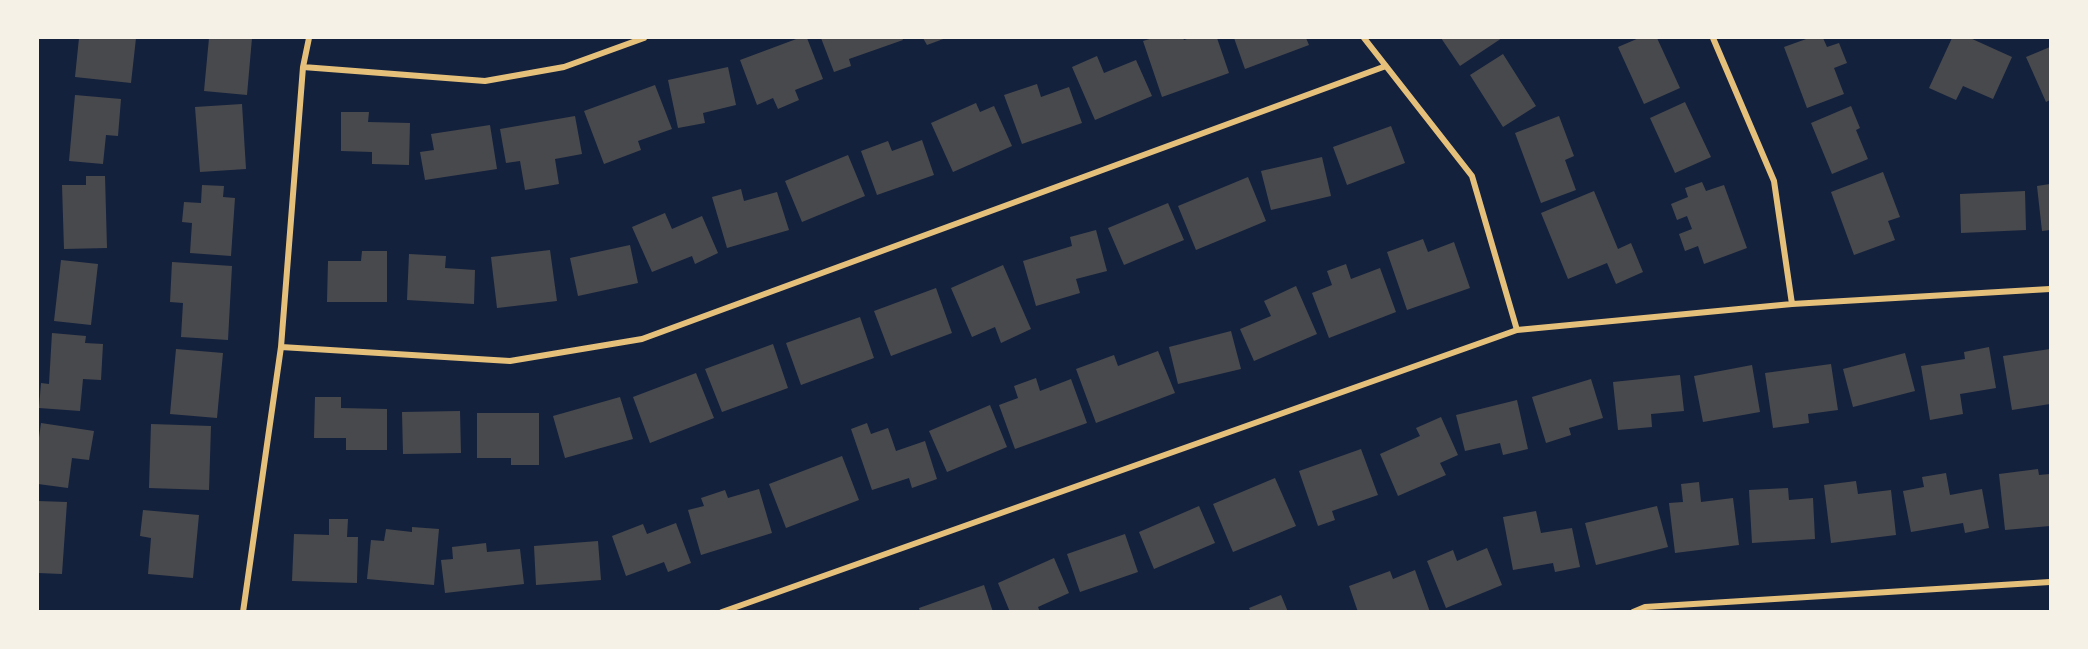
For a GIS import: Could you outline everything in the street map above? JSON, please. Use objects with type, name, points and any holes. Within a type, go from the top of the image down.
[{"type":"street","points":[[243,612],[281,347],[303,67],[309,38]]},
{"type":"street","points":[[303,67],[485,81],[564,67],[644,38]]},
{"type":"street","points":[[1364,38],[1472,177],[1516,330]]},
{"type":"street","points":[[1713,38],[1774,181],[1792,304]]},
{"type":"street","points":[[281,347],[510,361],[642,339],[1386,66]]},
{"type":"street","points":[[722,612],[1516,330],[1792,304],[2050,289]]},
{"type":"street","points":[[1633,612],[1645,607],[2050,582]]},
{"type":"building","points":[[79,38],[136,38],[131,83],[75,77]]},
{"type":"building","points":[[209,38],[252,38],[247,95],[204,91]]},
{"type":"building","points":[[799,38],[807,38],[823,79],[795,90],[799,100],[778,109],[773,98],[757,105],[740,60]]},
{"type":"building","points":[[821,38],[902,38],[903,40],[849,59],[851,66],[834,72]]},
{"type":"building","points":[[923,38],[946,38],[927,45]]},
{"type":"building","points":[[1153,38],[1183,38],[1184,40],[1217,38],[1229,73],[1162,97],[1143,41]]},
{"type":"building","points":[[1234,38],[1306,38],[1309,45],[1245,69]]},
{"type":"building","points":[[1441,38],[1502,38],[1460,66]]},
{"type":"building","points":[[1639,38],[1657,38],[1680,88],[1644,104],[1618,47]]},
{"type":"building","points":[[1809,38],[1823,38],[1827,47],[1839,43],[1847,63],[1834,68],[1844,94],[1807,108],[1784,47]]},
{"type":"building","points":[[1952,38],[1970,38],[2012,57],[1993,99],[1963,86],[1956,100],[1929,88]]},
{"type":"building","points":[[2050,47],[2050,100],[2046,102],[2026,57]]},
{"type":"building","points":[[1503,54],[1536,106],[1503,127],[1470,75]]},
{"type":"building","points":[[1097,56],[1104,73],[1136,60],[1152,96],[1095,120],[1072,67]]},
{"type":"building","points":[[728,67],[736,105],[703,113],[705,123],[678,128],[668,80]]},
{"type":"building","points":[[1037,84],[1041,97],[1069,87],[1082,123],[1022,144],[1004,95]]},
{"type":"building","points":[[655,85],[672,129],[638,141],[641,150],[604,164],[584,111]]},
{"type":"building","points":[[75,95],[121,99],[118,136],[106,135],[103,164],[69,161]]},
{"type":"building","points":[[1685,102],[1711,157],[1675,173],[1650,118]]},
{"type":"building","points":[[976,103],[980,112],[994,106],[1012,146],[953,172],[931,123]]},
{"type":"building","points":[[242,104],[246,169],[200,172],[195,107]]},
{"type":"building","points":[[1851,106],[1860,128],[1856,130],[1868,159],[1832,174],[1811,123]]},
{"type":"building","points":[[341,112],[369,112],[368,122],[410,123],[409,165],[372,164],[372,152],[341,151]]},
{"type":"building","points":[[575,116],[582,154],[555,159],[559,184],[525,190],[520,161],[506,163],[500,129]]},
{"type":"building","points":[[1559,116],[1574,156],[1565,160],[1576,190],[1541,203],[1515,133]]},
{"type":"building","points":[[490,125],[497,169],[425,180],[420,152],[434,150],[431,134]]},
{"type":"building","points":[[1391,126],[1405,163],[1347,185],[1333,147]]},
{"type":"building","points":[[922,140],[934,175],[877,195],[861,151],[888,141],[892,151]]},
{"type":"building","points":[[848,155],[865,196],[802,222],[785,181]]},
{"type":"building","points":[[1322,157],[1331,196],[1271,210],[1261,171]]},
{"type":"building","points":[[1883,172],[1900,217],[1888,221],[1895,240],[1854,255],[1831,192]]},
{"type":"building","points":[[86,176],[105,176],[107,248],[64,249],[62,185],[86,185]]},
{"type":"building","points":[[1248,177],[1266,221],[1196,250],[1178,206]]},
{"type":"building","points":[[1702,182],[1706,191],[1724,185],[1747,248],[1704,264],[1698,246],[1685,251],[1679,234],[1692,229],[1687,216],[1677,220],[1671,204],[1688,197],[1685,188]]},
{"type":"building","points":[[2050,184],[2050,230],[2042,231],[2037,186]]},
{"type":"building","points":[[202,185],[224,186],[223,197],[235,198],[231,256],[190,253],[192,223],[182,222],[184,202],[201,203]]},
{"type":"building","points":[[741,189],[744,201],[777,192],[789,230],[727,248],[712,197]]},
{"type":"building","points":[[1594,191],[1618,249],[1631,243],[1643,272],[1616,284],[1607,263],[1568,279],[1541,213]]},
{"type":"building","points":[[2025,191],[2026,230],[1961,233],[1960,194]]},
{"type":"building","points":[[1168,203],[1184,240],[1124,265],[1108,228]]},
{"type":"building","points":[[665,213],[672,229],[702,216],[718,253],[695,264],[692,256],[652,272],[632,227]]},
{"type":"building","points":[[1096,230],[1107,271],[1076,279],[1080,293],[1036,306],[1023,261],[1072,246],[1070,237]]},
{"type":"building","points":[[1423,239],[1428,252],[1454,242],[1470,288],[1407,310],[1387,252]]},
{"type":"building","points":[[630,245],[638,283],[578,296],[570,258]]},
{"type":"building","points":[[550,250],[557,301],[497,308],[491,257]]},
{"type":"building","points":[[362,251],[387,251],[387,302],[327,302],[328,261],[361,261]]},
{"type":"building","points":[[409,254],[446,256],[445,268],[475,270],[474,304],[407,300]]},
{"type":"building","points":[[61,260],[98,264],[91,325],[54,321]]},
{"type":"building","points":[[172,262],[232,266],[228,340],[181,337],[183,303],[170,302]]},
{"type":"building","points":[[1346,264],[1351,279],[1380,268],[1396,312],[1329,338],[1312,293],[1332,285],[1327,271]]},
{"type":"building","points":[[1003,265],[1031,329],[1001,343],[995,327],[972,337],[951,288]]},
{"type":"building","points":[[1296,286],[1317,334],[1254,361],[1240,329],[1271,316],[1264,301]]},
{"type":"building","points":[[936,288],[952,333],[891,356],[874,311]]},
{"type":"building","points":[[860,317],[874,358],[801,385],[786,343]]},
{"type":"building","points":[[1231,331],[1241,369],[1178,384],[1169,347]]},
{"type":"building","points":[[52,333],[86,336],[85,343],[103,344],[101,380],[83,379],[80,411],[39,408],[41,383],[49,384]]},
{"type":"building","points":[[773,344],[788,388],[722,412],[705,369]]},
{"type":"building","points":[[1989,347],[1996,388],[1960,394],[1963,414],[1930,420],[1921,366],[1965,359],[1964,352]]},
{"type":"building","points":[[176,349],[223,353],[217,418],[170,414]]},
{"type":"building","points":[[2050,349],[2050,404],[2012,410],[2003,356]]},
{"type":"building","points":[[1158,351],[1175,393],[1096,423],[1076,369],[1114,355],[1118,366]]},
{"type":"building","points":[[1905,353],[1915,391],[1853,407],[1843,369]]},
{"type":"building","points":[[1831,364],[1838,410],[1808,414],[1809,423],[1773,428],[1765,373]]},
{"type":"building","points":[[1752,365],[1760,412],[1703,422],[1694,376]]},
{"type":"building","points":[[696,373],[714,418],[650,443],[633,397]]},
{"type":"building","points":[[1680,375],[1684,411],[1651,414],[1652,427],[1618,430],[1613,382]]},
{"type":"building","points":[[1036,378],[1040,391],[1071,379],[1087,423],[1015,449],[999,405],[1018,398],[1014,386]]},
{"type":"building","points":[[1591,379],[1603,418],[1569,428],[1571,435],[1546,443],[1532,397]]},
{"type":"building","points":[[315,397],[341,397],[341,408],[387,409],[387,450],[346,450],[346,438],[314,438]]},
{"type":"building","points":[[620,397],[633,439],[565,458],[553,416]]},
{"type":"building","points":[[1517,400],[1528,449],[1503,455],[1500,443],[1465,451],[1456,415]]},
{"type":"building","points":[[990,405],[1007,447],[947,472],[929,431]]},
{"type":"building","points":[[460,411],[461,453],[403,454],[402,412]]},
{"type":"building","points":[[477,413],[539,413],[539,465],[511,465],[511,458],[477,458]]},
{"type":"building","points":[[1441,417],[1458,455],[1440,463],[1446,475],[1398,496],[1380,454],[1420,436],[1416,428]]},
{"type":"building","points":[[41,423],[94,431],[89,460],[72,458],[68,488],[38,484],[38,445]]},
{"type":"building","points":[[867,423],[871,434],[888,428],[896,451],[925,441],[937,479],[912,488],[909,478],[872,490],[851,429]]},
{"type":"building","points":[[151,424],[211,426],[209,490],[149,488]]},
{"type":"building","points":[[1361,449],[1378,495],[1332,511],[1335,520],[1318,526],[1299,471]]},
{"type":"building","points":[[842,456],[859,500],[786,528],[769,484]]},
{"type":"building","points":[[2038,469],[2039,475],[2050,474],[2050,526],[2005,530],[1999,474]]},
{"type":"building","points":[[1946,473],[1950,495],[1982,489],[1989,528],[1965,533],[1963,523],[1911,532],[1903,491],[1924,487],[1922,477]]},
{"type":"building","points":[[1275,478],[1296,526],[1233,552],[1213,504]]},
{"type":"building","points":[[1856,481],[1858,494],[1891,490],[1896,535],[1831,543],[1824,485]]},
{"type":"building","points":[[1699,482],[1701,502],[1733,498],[1739,545],[1675,553],[1669,503],[1683,502],[1681,484]]},
{"type":"building","points":[[1788,488],[1789,500],[1813,498],[1815,539],[1752,543],[1749,490]]},
{"type":"building","points":[[759,489],[772,533],[701,555],[688,510],[704,506],[701,498],[725,490],[728,498]]},
{"type":"building","points":[[38,501],[67,502],[62,574],[38,573]]},
{"type":"building","points":[[1199,506],[1215,543],[1154,569],[1139,532]]},
{"type":"building","points":[[1657,506],[1668,547],[1596,565],[1585,523]]},
{"type":"building","points":[[143,510],[199,515],[193,578],[148,574],[151,538],[140,536]]},
{"type":"building","points":[[1536,511],[1541,533],[1572,528],[1580,567],[1555,572],[1553,563],[1513,570],[1503,517]]},
{"type":"building","points":[[329,519],[348,519],[347,537],[358,537],[357,583],[292,581],[294,534],[329,535]]},
{"type":"building","points":[[676,523],[691,563],[668,572],[664,562],[626,576],[612,536],[643,524],[647,534]]},
{"type":"building","points":[[412,527],[439,529],[434,585],[367,579],[371,540],[384,541],[386,529],[412,532]]},
{"type":"building","points":[[1125,534],[1138,572],[1080,592],[1067,554]]},
{"type":"building","points":[[598,541],[601,580],[536,585],[534,546]]},
{"type":"building","points":[[486,543],[487,552],[520,549],[524,584],[445,593],[441,560],[453,559],[452,547]]},
{"type":"building","points":[[1487,548],[1502,585],[1446,608],[1427,561],[1453,550],[1457,561]]},
{"type":"building","points":[[1054,558],[1069,593],[1038,607],[1040,612],[1010,612],[998,583]]},
{"type":"building","points":[[1415,570],[1430,612],[1358,612],[1349,586],[1390,571],[1393,579]]},
{"type":"building","points":[[984,585],[993,612],[920,612],[919,608]]},
{"type":"building","points":[[1281,595],[1288,612],[1251,612],[1249,608]]}]
